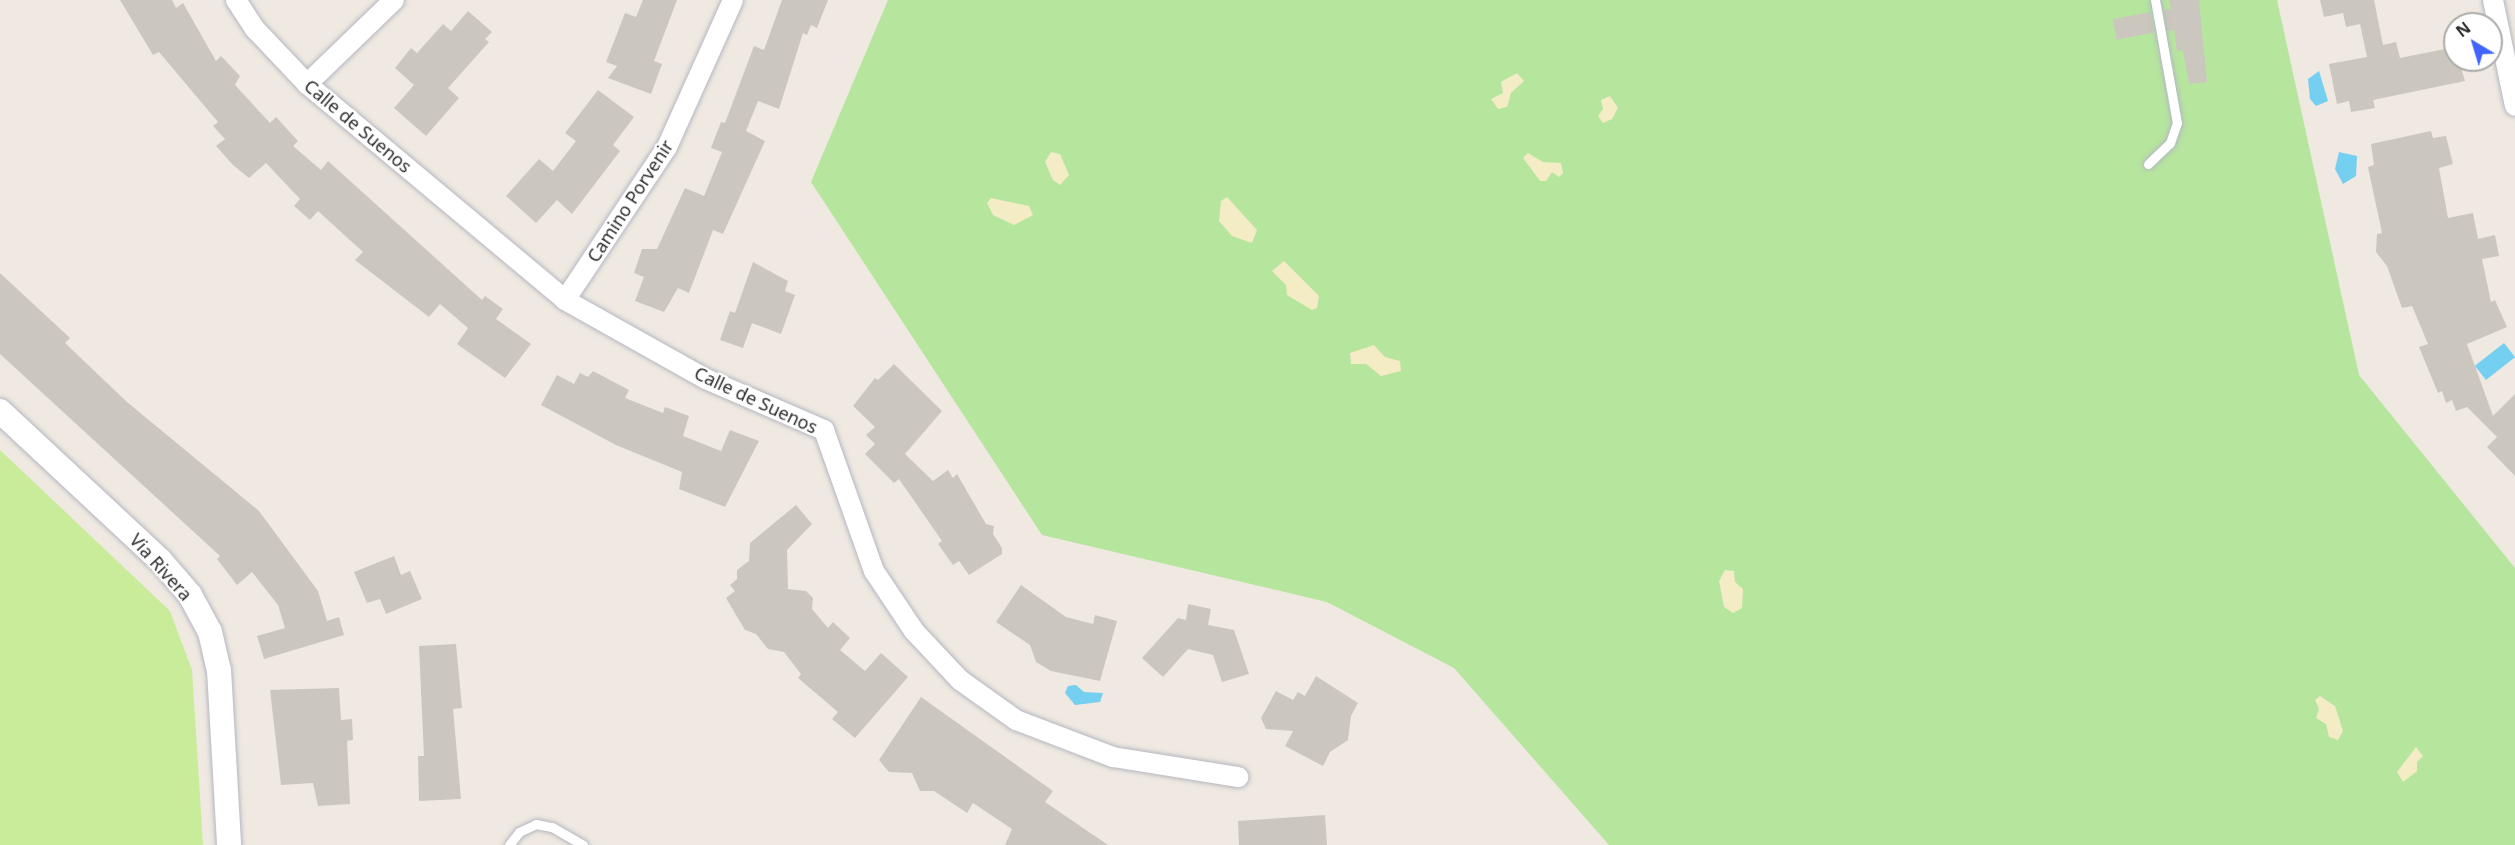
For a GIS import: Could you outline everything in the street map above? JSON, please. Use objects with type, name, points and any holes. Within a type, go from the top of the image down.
[{"type":"street","name":"Calle de Suenos","points":[[236,0],[255,29],[307,84],[565,300],[706,379],[824,430],[874,571],[914,631],[960,680],[1016,720],[1113,757],[1238,777]]},
{"type":"street","points":[[307,84],[394,0]]},
{"type":"street","name":"Camino Porvenir","points":[[565,300],[667,147],[733,0]]},
{"type":"street","points":[[2493,0],[2515,106]]},
{"type":"street","name":"Via Rivera","points":[[0,411],[160,560],[190,595],[205,623],[219,670],[229,845]]},
{"type":"lane","points":[[2148,164],[2170,143],[2177,123],[2156,0]]},
{"type":"lane","points":[[509,845],[519,832],[536,824],[552,826],[583,845]]},
{"type":"green space","points":[[888,0],[2277,0],[2359,375],[2515,568],[2515,845],[1609,845],[1454,668],[1327,602],[1042,535],[811,182]]},
{"type":"green space","points":[[0,450],[170,611],[192,670],[203,845],[0,845]]},
{"type":"sand","points":[[1517,73],[1524,81],[1511,93],[1507,107],[1498,109],[1491,99],[1503,93],[1501,82]]},
{"type":"sand","points":[[1610,96],[1618,108],[1612,119],[1603,123],[1598,116],[1603,109],[1601,100]]},
{"type":"sand","points":[[1051,152],[1060,154],[1069,175],[1060,185],[1053,180],[1045,162]]},
{"type":"sand","points":[[1528,153],[1543,162],[1561,163],[1563,173],[1559,177],[1552,172],[1546,181],[1540,181],[1523,158]]},
{"type":"sand","points":[[1227,197],[1257,230],[1252,243],[1232,236],[1219,221],[1221,201]]},
{"type":"sand","points":[[991,198],[1029,206],[1033,215],[1014,225],[993,215],[987,203]]},
{"type":"sand","points":[[1284,261],[1319,296],[1317,308],[1312,310],[1287,295],[1286,285],[1272,271]]},
{"type":"sand","points":[[1374,345],[1385,357],[1400,361],[1401,371],[1381,376],[1366,364],[1351,364],[1350,353]]},
{"type":"sand","points":[[1725,570],[1734,571],[1735,582],[1743,589],[1742,608],[1733,613],[1724,607],[1719,581]]},
{"type":"sand","points":[[2320,696],[2335,706],[2343,731],[2338,740],[2329,737],[2326,724],[2316,718],[2319,709],[2315,700]]},
{"type":"sand","points":[[2416,747],[2423,756],[2417,762],[2417,771],[2403,782],[2397,772]]},
{"type":"water","points":[[2319,71],[2328,101],[2316,106],[2310,99],[2308,79]]},
{"type":"water","points":[[2339,152],[2357,156],[2356,176],[2343,184],[2335,169]]},
{"type":"water","points":[[2504,343],[2515,357],[2486,380],[2475,366]]},
{"type":"water","points":[[1076,685],[1084,692],[1103,693],[1100,702],[1075,705],[1065,693],[1068,686]]},
{"type":"building","points":[[120,0],[172,0],[176,8],[183,3],[216,61],[221,56],[240,76],[235,85],[270,123],[276,117],[298,141],[293,146],[321,170],[328,161],[482,300],[485,296],[503,309],[496,319],[531,344],[505,378],[457,344],[468,328],[440,304],[429,317],[355,260],[363,252],[318,211],[310,220],[294,206],[300,199],[266,163],[249,178],[233,165],[216,146],[225,139],[213,126],[218,122],[159,52],[153,55]]},
{"type":"building","points":[[643,0],[677,0],[654,61],[662,64],[651,94],[608,78],[617,66],[606,62],[625,13],[636,17]]},
{"type":"building","points":[[782,0],[828,0],[817,28],[811,25],[807,35],[803,33],[779,109],[758,101],[746,131],[765,141],[723,234],[713,230],[689,293],[678,288],[664,312],[635,301],[644,277],[634,273],[642,249],[657,249],[685,188],[704,196],[722,152],[711,148],[721,122],[725,123],[754,46],[764,50]]},
{"type":"building","points":[[2169,0],[2199,0],[2207,82],[2189,84],[2183,50],[2177,51],[2174,30],[2167,31],[2164,10],[2171,9]]},
{"type":"building","points":[[2320,0],[2374,0],[2383,45],[2396,42],[2400,58],[2443,49],[2443,72],[2462,72],[2465,81],[2373,100],[2375,108],[2351,112],[2349,101],[2337,104],[2329,64],[2367,57],[2360,24],[2346,27],[2343,13],[2324,17]]},
{"type":"building","points":[[468,11],[492,32],[485,39],[489,42],[448,88],[459,98],[426,136],[394,108],[414,85],[395,68],[411,48],[417,53],[443,24],[451,31]]},
{"type":"building","points":[[2150,12],[2154,33],[2117,40],[2113,19]]},
{"type":"building","points":[[598,90],[634,117],[613,145],[620,151],[572,214],[557,200],[536,223],[506,196],[539,159],[553,171],[576,141],[565,133]]},
{"type":"building","points":[[2431,131],[2433,138],[2446,136],[2453,164],[2439,168],[2448,218],[2473,213],[2478,239],[2495,235],[2499,256],[2482,259],[2491,302],[2495,300],[2507,327],[2467,344],[2493,416],[2515,394],[2515,476],[2487,447],[2497,437],[2467,407],[2456,411],[2452,400],[2446,403],[2442,391],[2438,393],[2419,347],[2428,344],[2412,306],[2402,308],[2387,266],[2376,252],[2377,234],[2382,233],[2368,167],[2374,165],[2371,144]]},
{"type":"building","points":[[753,262],[788,281],[785,291],[795,295],[781,334],[752,323],[743,348],[720,340],[730,311],[735,313]]},
{"type":"building","points":[[0,273],[70,338],[65,343],[127,402],[259,511],[318,591],[327,621],[339,617],[344,635],[264,659],[257,636],[285,628],[278,605],[252,572],[237,585],[217,559],[220,556],[0,354]]},
{"type":"building","points":[[894,364],[942,411],[905,454],[933,481],[948,470],[953,478],[957,474],[986,524],[994,526],[993,534],[1002,548],[1002,554],[969,575],[959,561],[953,565],[938,544],[942,541],[899,479],[894,483],[865,454],[875,444],[866,435],[875,427],[853,406],[875,378],[878,380]]},
{"type":"building","points":[[593,371],[629,390],[625,398],[663,413],[665,407],[689,416],[683,436],[721,451],[730,430],[759,441],[725,507],[679,489],[682,472],[616,445],[541,405],[557,375],[574,384],[580,373],[588,377]]},
{"type":"building","points":[[796,505],[812,524],[787,550],[788,589],[806,591],[813,598],[812,609],[828,628],[833,622],[850,638],[840,650],[865,671],[881,653],[908,677],[855,738],[832,719],[838,712],[798,678],[801,674],[784,652],[768,649],[756,634],[745,630],[726,598],[735,591],[730,585],[737,579],[737,570],[749,561],[750,543]]},
{"type":"building","points":[[394,556],[401,575],[410,571],[422,599],[386,614],[380,599],[367,603],[354,572]]},
{"type":"building","points":[[1021,585],[1066,617],[1093,624],[1095,615],[1117,621],[1100,681],[1051,671],[1036,662],[1030,645],[996,622]]},
{"type":"building","points":[[1188,604],[1211,609],[1208,625],[1234,630],[1249,674],[1222,682],[1213,655],[1188,649],[1163,677],[1142,658],[1178,618],[1186,620]]},
{"type":"building","points":[[456,644],[462,708],[453,709],[461,799],[419,801],[418,756],[424,756],[419,646]]},
{"type":"building","points":[[1316,676],[1358,703],[1351,716],[1348,740],[1330,752],[1323,766],[1285,746],[1293,731],[1266,729],[1261,718],[1276,691],[1293,700],[1298,692],[1305,696]]},
{"type":"building","points":[[339,688],[341,720],[352,719],[353,740],[347,741],[350,804],[318,806],[313,783],[281,785],[270,690]]},
{"type":"building","points":[[921,697],[1053,791],[1045,802],[1108,845],[1005,845],[1012,829],[973,803],[967,813],[934,791],[920,791],[912,773],[889,772],[879,760]]},
{"type":"building","points":[[1325,815],[1327,845],[1239,845],[1238,821]]}]
